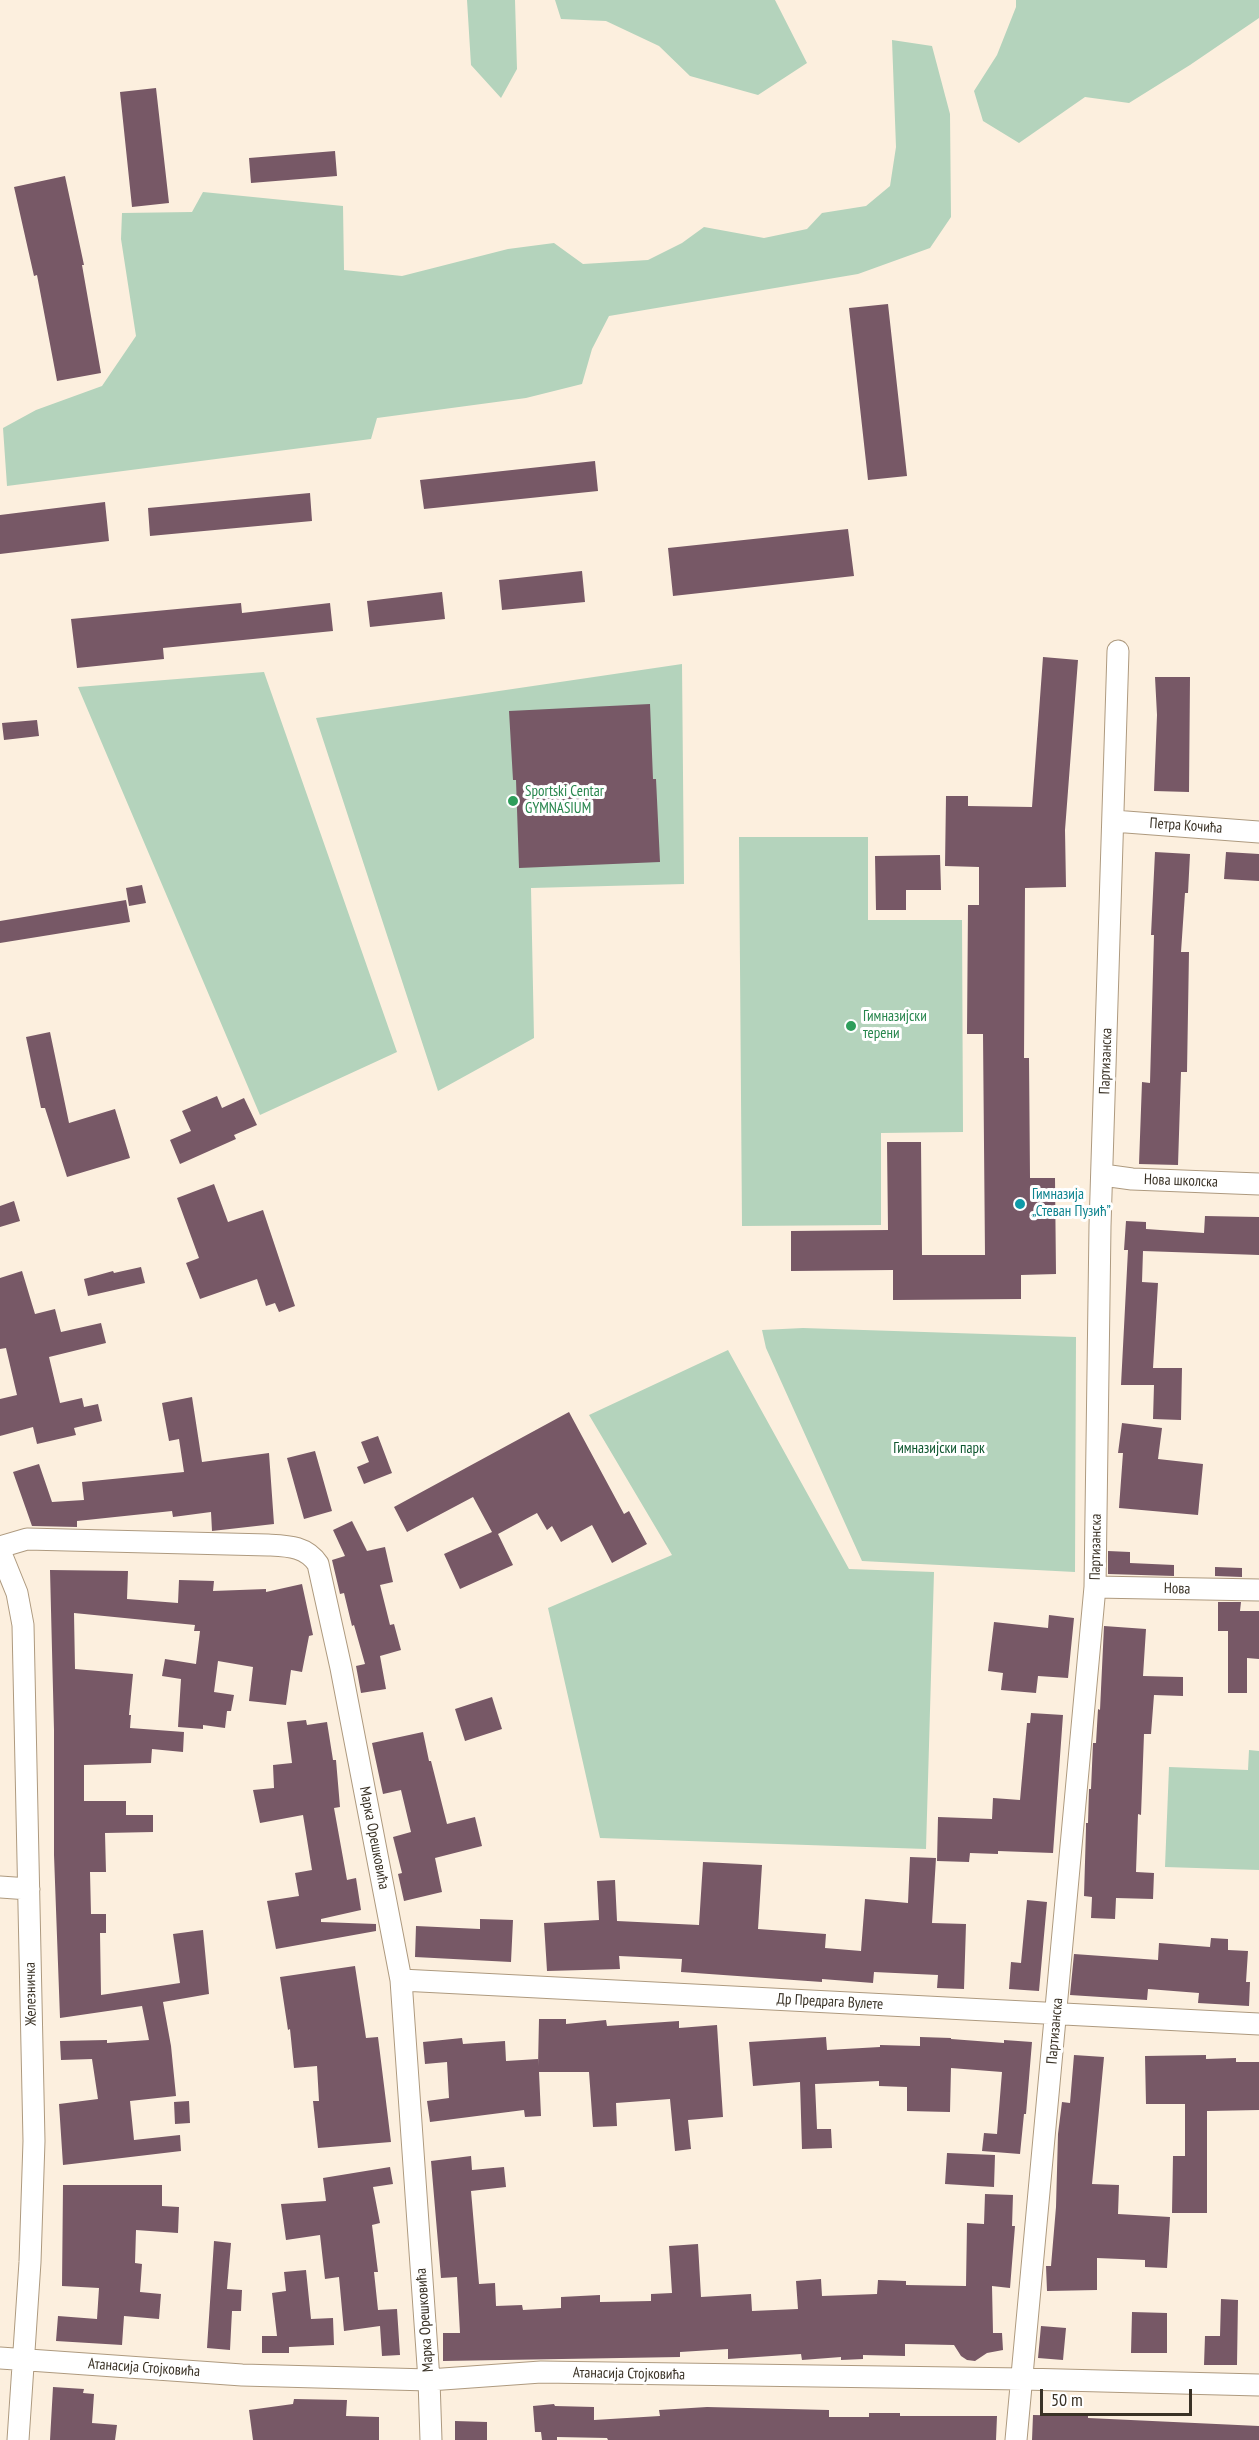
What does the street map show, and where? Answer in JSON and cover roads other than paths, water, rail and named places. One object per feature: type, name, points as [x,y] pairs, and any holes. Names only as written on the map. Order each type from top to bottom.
[{"type":"street","name":"Партизанска","points":[[1016,2440],[1095,1587],[1099,1265],[1118,651]]},
{"type":"street","name":"Петра Кочића","points":[[1113,821],[1259,832]]},
{"type":"street","name":"Нова школска","points":[[1103,1175],[1132,1179],[1259,1184]]},
{"type":"street","name":"Марка Орешковића","points":[[0,1549],[27,1539],[268,1545],[296,1547],[314,1557],[318,1564],[324,1583],[401,1980],[429,2379],[431,2440]]},
{"type":"street","name":"Железничка","points":[[0,1549],[17,1593],[22,1625],[29,1889],[34,2160],[18,2440]]},
{"type":"street","name":"Нова","points":[[1095,1587],[1259,1590]]},
{"type":"street","points":[[0,1887],[29,1889]]},
{"type":"street","name":"Др Предрага Вулете","points":[[401,1980],[1259,2024]]},
{"type":"street","name":"Атанасија Стојковића","points":[[0,2358],[242,2375],[429,2379],[541,2372],[1259,2385]]},
{"type":"place","name":"Sportski Centar GYMNASIUM","points":[[513,801]]},
{"type":"place","name":"Гимназијски терени","points":[[851,1026]]},
{"type":"place","name":"Гимназија „Стеван Пузић”","points":[[1020,1204]]},
{"type":"park label","name":"Гимназијски парк","points":[[939,1449]]}]
